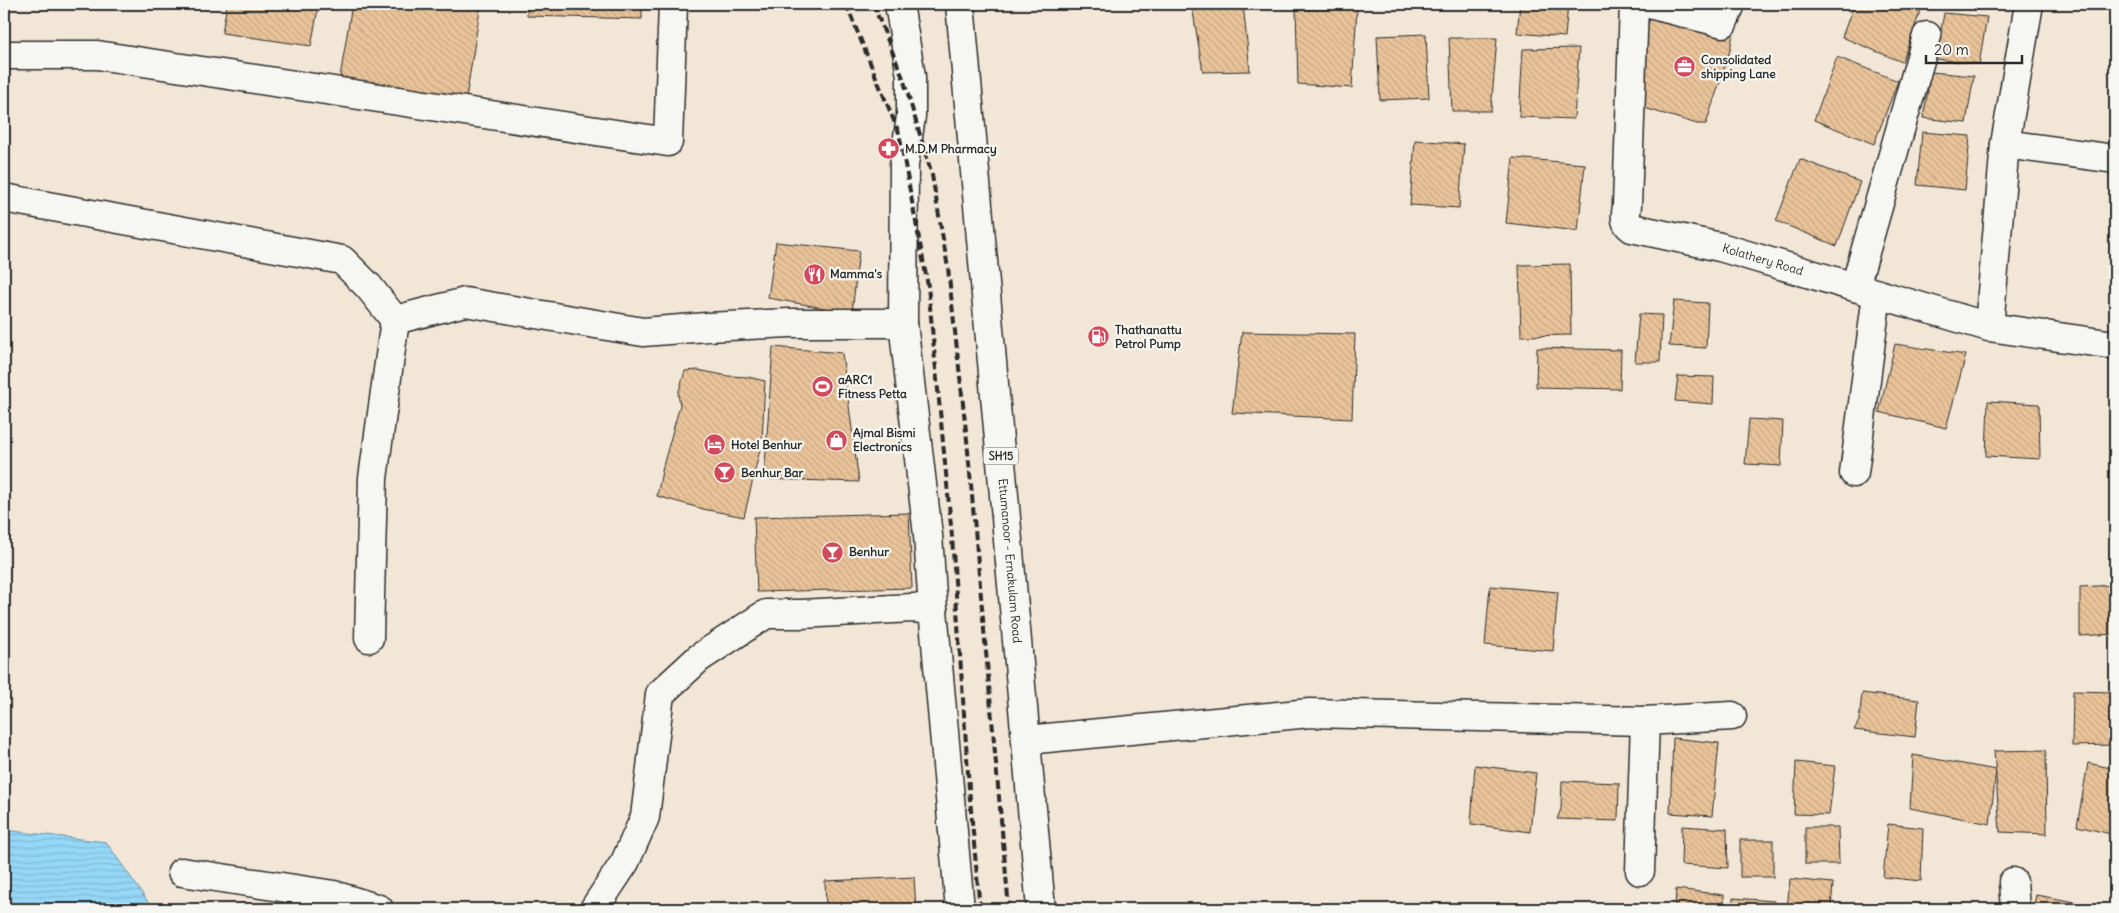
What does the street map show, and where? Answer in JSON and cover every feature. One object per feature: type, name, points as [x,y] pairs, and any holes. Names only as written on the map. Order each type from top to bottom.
[{"type":"street","points":[[4,55],[97,55],[668,142],[673,4]]},
{"type":"street","points":[[898,4],[911,76],[911,116],[904,166],[903,323],[928,535],[960,909]]},
{"type":"street","name":"Ettumanoor - Ernakulam Road","points":[[960,4],[1041,909]]},
{"type":"street","name":"Kolathery Road","points":[[1634,4],[1625,219],[1627,225],[1632,228],[1720,247],[1989,327],[2115,345]]},
{"type":"street","points":[[1649,4],[1722,23],[1731,4]]},
{"type":"street","points":[[1989,327],[2005,144],[2029,4]]},
{"type":"street","points":[[1854,473],[1866,290],[1927,36]]},
{"type":"street","points":[[2005,144],[2115,159]]},
{"type":"street","points":[[4,198],[342,260],[369,287],[395,320],[373,478],[369,638]]},
{"type":"street","points":[[395,320],[465,302],[643,332],[789,323],[903,323]]},
{"type":"street","points":[[594,909],[625,862],[645,817],[660,694],[699,658],[766,614],[912,608],[933,610]]},
{"type":"street","points":[[1026,740],[1310,713],[1645,721],[1732,716]]},
{"type":"street","points":[[1640,872],[1645,721]]},
{"type":"street","points":[[182,872],[334,895],[379,909]]},
{"type":"street","points":[[2013,882],[2015,909]]},
{"type":"water","points":[[4,830],[106,842],[153,909],[4,909]]},
{"type":"building","points":[[227,4],[319,4],[311,46],[222,33]]},
{"type":"building","points":[[352,4],[481,4],[466,98],[340,77]]},
{"type":"building","points":[[527,4],[642,4],[642,19],[527,16]]},
{"type":"building","points":[[1243,4],[1250,71],[1203,72],[1192,6]]},
{"type":"building","points":[[1520,4],[1568,4],[1565,37],[1517,33]]},
{"type":"building","points":[[1854,4],[1923,4],[1902,62],[1842,37]]},
{"type":"building","points":[[1357,8],[1352,88],[1298,84],[1296,10]]},
{"type":"building","points":[[1944,13],[1987,17],[1979,64],[1936,59]]},
{"type":"building","name":"Consolidated shipping Lane","points":[[1651,16],[1733,35],[1729,54],[1706,124],[1697,124],[1641,107],[1646,29]]},
{"type":"building","points":[[1426,34],[1429,98],[1380,100],[1377,36]]},
{"type":"building","points":[[1449,38],[1497,38],[1491,111],[1452,111]]},
{"type":"building","points":[[1579,48],[1574,119],[1519,117],[1523,49]]},
{"type":"building","points":[[1837,57],[1898,81],[1874,144],[1814,120]]},
{"type":"building","points":[[1931,72],[1974,76],[1966,123],[1923,118]]},
{"type":"building","points":[[1922,132],[1970,136],[1965,190],[1917,185]]},
{"type":"building","points":[[1415,140],[1464,144],[1459,208],[1410,205]]},
{"type":"building","points":[[1513,158],[1585,164],[1578,231],[1506,223]]},
{"type":"building","points":[[1800,159],[1860,182],[1837,246],[1776,221]]},
{"type":"building","name":"Mamma's","points":[[776,242],[859,251],[852,313],[768,298]]},
{"type":"building","points":[[1570,264],[1571,335],[1521,336],[1519,265]]},
{"type":"building","points":[[1674,301],[1708,303],[1706,348],[1669,346]]},
{"type":"building","points":[[1639,314],[1662,315],[1660,362],[1635,362]]},
{"type":"building","points":[[1242,332],[1355,334],[1352,419],[1232,413]]},
{"type":"building","points":[[1895,344],[1966,355],[1946,428],[1879,412]]},
{"type":"building","points":[[773,347],[842,353],[859,482],[764,479]]},
{"type":"building","points":[[1537,348],[1621,350],[1620,389],[1536,387]]},
{"type":"building","name":"Hotel Benhur","points":[[698,370],[765,381],[762,441],[744,517],[703,509],[657,496],[663,466],[680,405],[678,394],[685,371]]},
{"type":"building","points":[[1678,376],[1714,377],[1713,404],[1675,401]]},
{"type":"building","points":[[1988,401],[2039,404],[2040,459],[1986,456]]},
{"type":"building","points":[[1749,419],[1783,421],[1781,466],[1745,464]]},
{"type":"building","name":"Benhur","points":[[909,513],[912,588],[757,592],[754,517]]},
{"type":"building","points":[[2115,585],[2115,634],[2080,636],[2080,587]]},
{"type":"building","points":[[1490,586],[1558,592],[1553,651],[1485,645]]},
{"type":"building","points":[[2073,691],[2115,692],[2115,745],[2072,746]]},
{"type":"building","points":[[1862,693],[1919,700],[1915,737],[1854,730],[1859,721]]},
{"type":"building","points":[[1673,738],[1719,743],[1712,816],[1670,813]]},
{"type":"building","points":[[2046,750],[2047,834],[2000,832],[1994,751]]},
{"type":"building","points":[[1913,755],[1996,770],[1990,824],[1910,808]]},
{"type":"building","points":[[1796,762],[1835,766],[1829,815],[1794,814]]},
{"type":"building","points":[[2088,763],[2115,769],[2115,835],[2077,826]]},
{"type":"building","points":[[1475,765],[1536,773],[1530,832],[1471,824]]},
{"type":"building","points":[[1562,781],[1619,783],[1618,821],[1557,819],[1561,809]]},
{"type":"building","points":[[1888,824],[1923,828],[1921,881],[1883,877]]},
{"type":"building","points":[[1682,826],[1727,829],[1728,868],[1681,865]]},
{"type":"building","points":[[1805,827],[1838,827],[1839,864],[1805,864]]},
{"type":"building","points":[[1740,840],[1773,840],[1773,877],[1740,877]]},
{"type":"building","points":[[914,877],[916,909],[826,909],[825,881]]},
{"type":"building","points":[[1790,879],[1833,883],[1831,909],[1787,909]]},
{"type":"building","points":[[1676,889],[1724,895],[1724,909],[1675,909]]},
{"type":"building","points":[[2036,895],[2115,909],[2033,909]]},
{"type":"building","points":[[1733,898],[1774,901],[1773,909],[1733,909]]},
{"type":"railway","points":[[846,4],[899,133],[928,286],[952,536],[969,788],[980,909]]},
{"type":"railway","points":[[873,4],[903,78],[932,175],[948,268],[967,440],[1009,909]]},
{"type":"place","name":"Consolidated shipping Lane","points":[[1685,67]]},
{"type":"place","name":"M.D.M Pharmacy","points":[[889,149]]},
{"type":"place","name":"Mamma's","points":[[814,274]]},
{"type":"place","name":"Thathanattu Petrol Pump","points":[[1099,337]]},
{"type":"place","name":"aARC1 Fitness Petta","points":[[822,387]]},
{"type":"place","name":"Ajmal Bismi Electronics","points":[[837,440]]},
{"type":"place","name":"Hotel Benhur","points":[[715,445]]},
{"type":"place","name":"Benhur Bar","points":[[725,473]]},
{"type":"place","name":"Benhur","points":[[833,552]]}]
